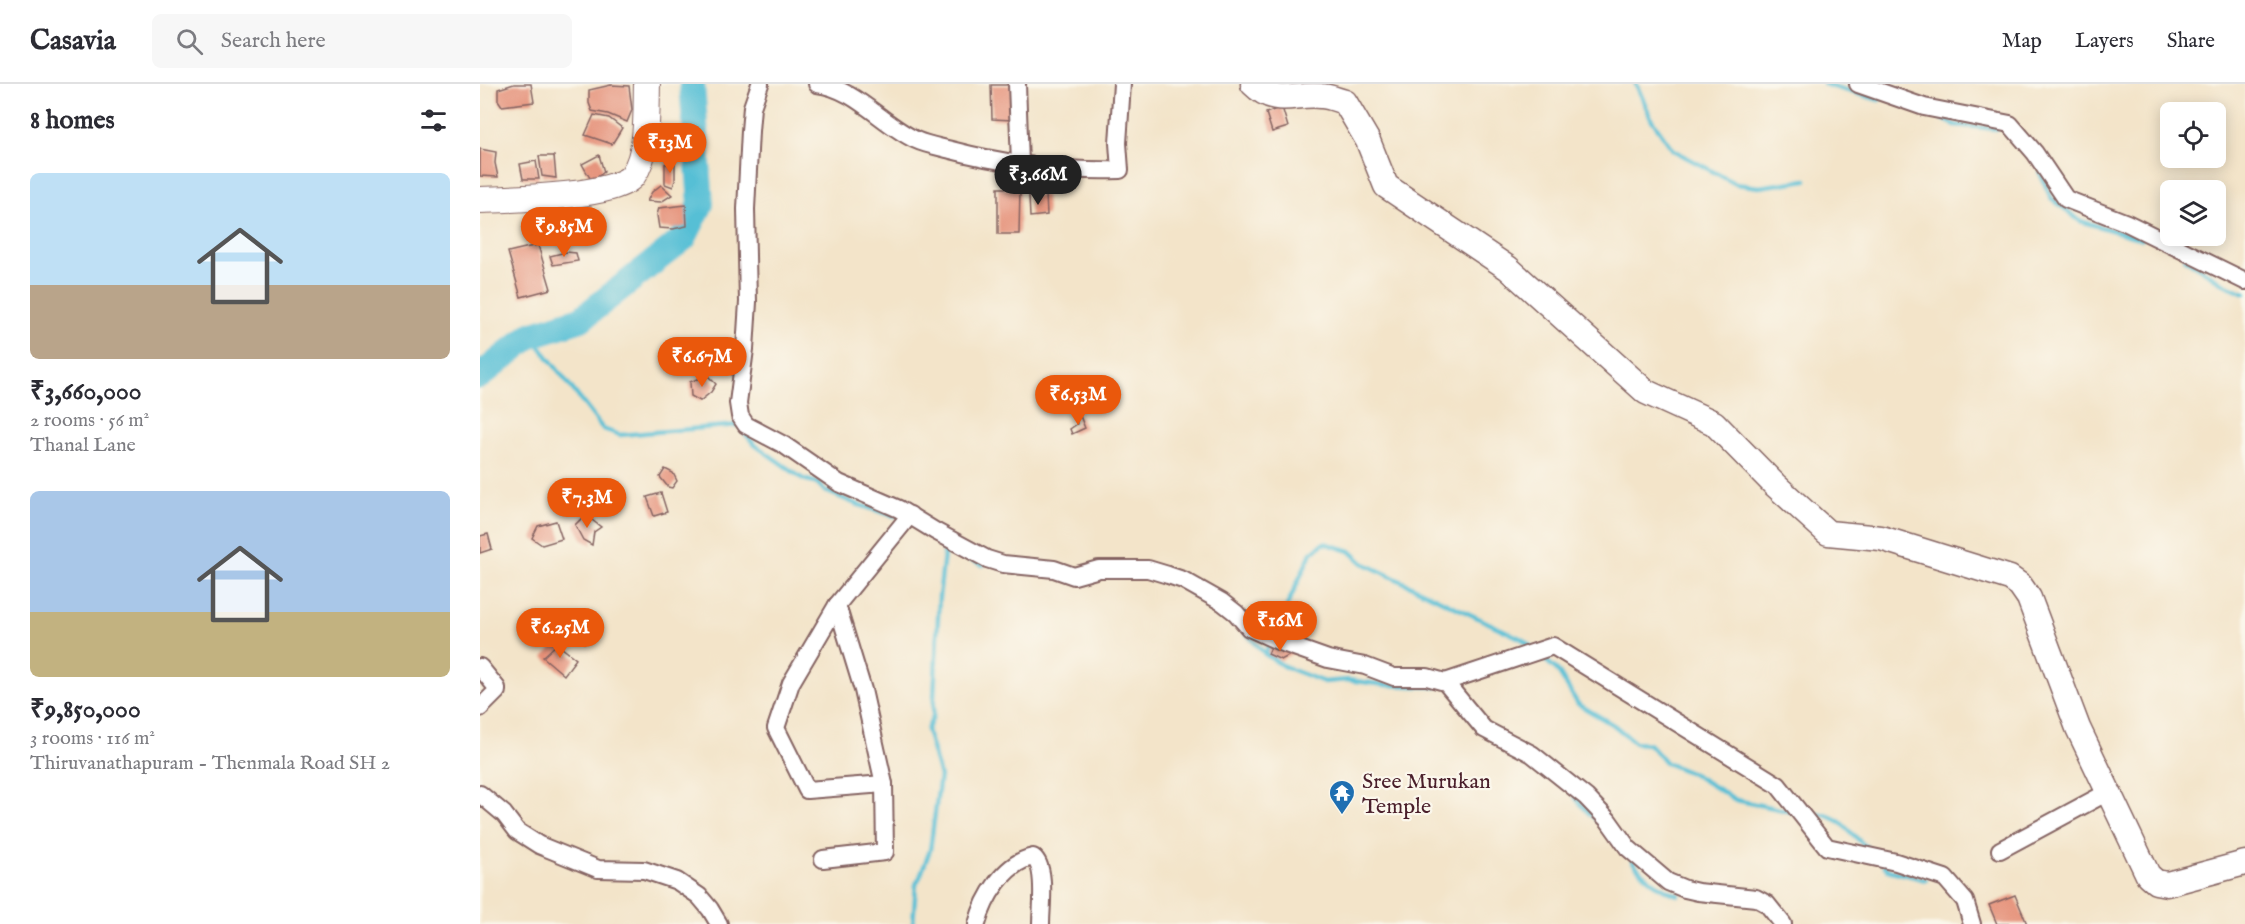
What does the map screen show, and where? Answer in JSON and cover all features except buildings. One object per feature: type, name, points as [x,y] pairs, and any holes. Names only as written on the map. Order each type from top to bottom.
[{"type":"main road","points":[[480,200],[569,194],[615,187],[625,183],[634,175],[643,150],[647,84]]},
{"type":"main road","points":[[1253,84],[1262,94],[1274,97],[1288,99],[1322,96],[1345,102],[1368,141],[1386,186],[1508,268],[1646,392],[1714,423],[1775,485],[1828,533],[1881,538],[2010,578],[2020,585],[2032,607],[2078,728],[2148,875],[2156,882],[2167,885],[2245,863]]},
{"type":"street","points":[[760,84],[752,107],[746,209],[748,302],[738,404],[740,416],[746,425],[784,445],[839,483],[910,516],[987,559],[1003,564],[1034,566],[1074,576],[1099,569],[1148,569],[1168,574],[1184,580],[1222,602],[1249,628],[1272,639],[1328,659],[1365,666],[1394,677],[1427,677],[1445,682],[1485,729],[1532,754],[1586,797],[1608,820],[1628,848],[1668,882],[1698,892],[1756,898],[1767,904],[1782,924]]},
{"type":"street","points":[[817,84],[843,93],[873,111],[898,131],[919,141],[967,154],[1080,170],[1120,170],[1118,143],[1122,84]]},
{"type":"street","points":[[1017,84],[1020,162]]},
{"type":"street","points":[[1859,84],[1924,107],[2010,124],[2035,153],[2066,199],[2127,223],[2245,281]]},
{"type":"street","points":[[885,784],[807,790],[776,728],[792,683],[837,605],[910,516]]},
{"type":"street","points":[[824,859],[885,852],[885,784],[863,690],[837,605]]},
{"type":"street","points":[[1445,682],[1553,645],[1778,785],[1827,847],[1896,862],[1945,878],[1965,902],[1972,924]]},
{"type":"street","points":[[480,667],[497,688],[492,698],[480,708]]},
{"type":"street","points":[[2000,850],[2108,792]]},
{"type":"street","points":[[480,794],[504,814],[517,831],[529,840],[598,869],[644,870],[677,881],[699,896],[719,924]]},
{"type":"street","points":[[977,924],[986,899],[1004,876],[1017,863],[1033,857],[1037,860],[1041,870],[1041,924]]},
{"type":"waterway","points":[[480,376],[531,335],[581,319],[684,238],[701,204],[692,84]]},
{"type":"waterway","points":[[1636,84],[1652,120],[1673,150],[1736,184],[1759,187],[1806,180]]},
{"type":"waterway","points":[[1824,84],[1879,100]]},
{"type":"waterway","points":[[1941,118],[1955,125],[1997,129]]},
{"type":"waterway","points":[[2040,173],[2051,198],[2080,221],[2142,239]]},
{"type":"waterway","points":[[2185,259],[2224,284],[2245,293]]},
{"type":"waterway","points":[[531,335],[603,429],[620,435],[738,425]]},
{"type":"waterway","points":[[743,431],[755,445],[803,479],[817,483],[825,491],[856,504],[895,516]]},
{"type":"waterway","points":[[941,542],[951,552],[983,565]]},
{"type":"waterway","points":[[1265,654],[1311,553],[1324,543],[1350,551],[1363,563],[1522,639],[1532,648]]},
{"type":"waterway","points":[[913,924],[916,884],[930,850],[940,776],[927,730],[933,717],[939,597],[945,546]]},
{"type":"waterway","points":[[1190,592],[1226,614]]},
{"type":"waterway","points":[[1247,634],[1265,654],[1285,667],[1324,682],[1348,680],[1386,685],[1436,687]]},
{"type":"waterway","points":[[1538,654],[1557,670],[1578,704],[1615,726],[1635,743],[1649,744],[1666,763],[1693,774],[1736,800],[1793,812]]},
{"type":"waterway","points":[[1575,797],[1598,821]]},
{"type":"waterway","points":[[1807,814],[1827,815],[1839,821],[1869,850]]},
{"type":"waterway","points":[[1632,861],[1652,881],[1678,895]]},
{"type":"waterway","points":[[1884,865],[1888,870],[1926,880]]},
{"type":"place","name":"Sree Murukan Temple","points":[[1342,816]]}]
